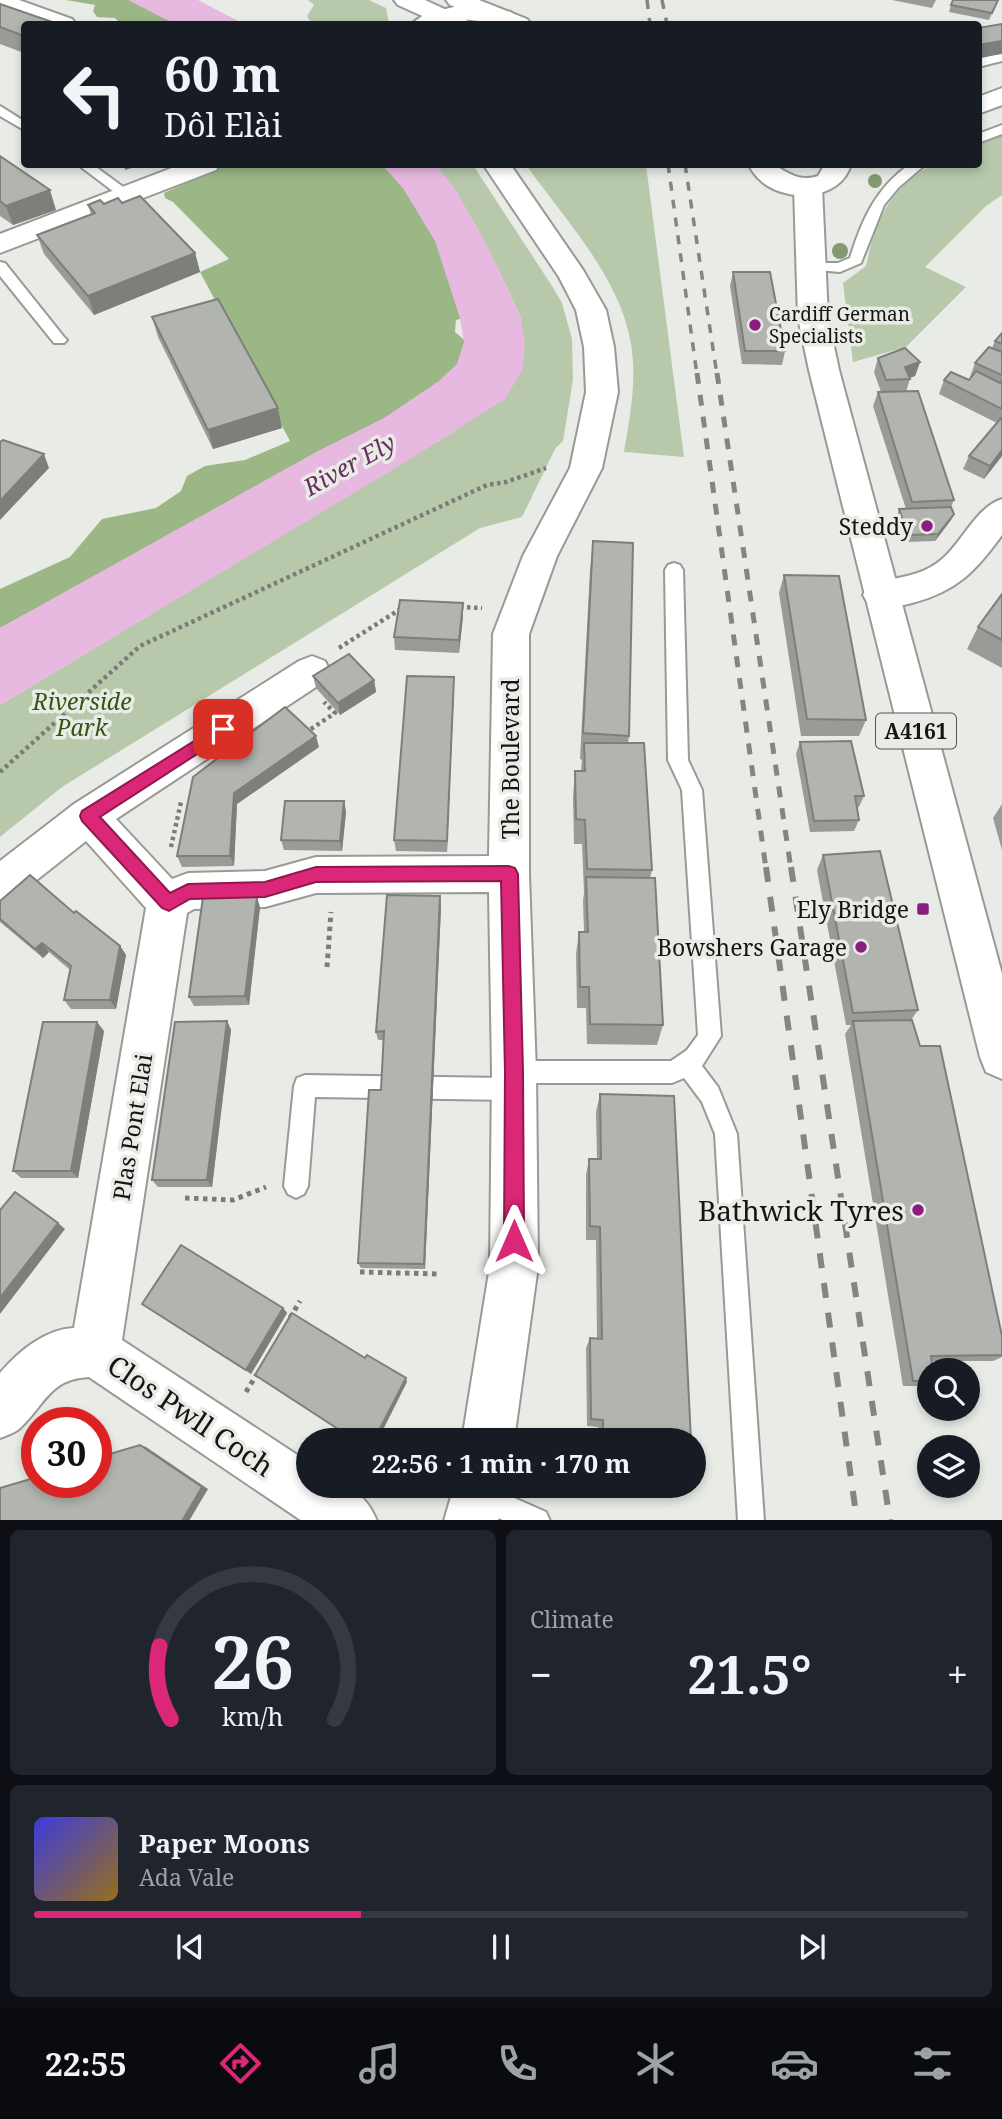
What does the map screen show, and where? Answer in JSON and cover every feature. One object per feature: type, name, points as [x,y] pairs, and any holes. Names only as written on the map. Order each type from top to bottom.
[{"type":"main road","points":[[406,0],[440,21],[468,11],[501,21]]},
{"type":"main road","points":[[458,0],[502,21]]},
{"type":"main road","points":[[0,1],[56,21]]},
{"type":"main road","points":[[982,104],[1002,96]]},
{"type":"main road","points":[[0,244],[197,168]]},
{"type":"main road","name":"The Boulevard","points":[[490,1428],[514,1266],[514,1080],[509,874],[511,634],[540,556],[589,457],[601,392],[599,346],[591,310],[573,276],[499,168]]},
{"type":"main road","points":[[764,168],[777,181],[808,187],[832,180],[838,173],[838,168]]},
{"type":"main road","name":"A4161","points":[[808,187],[813,318],[824,370],[1002,1057]]},
{"type":"main road","points":[[881,595],[911,592],[933,585],[949,574],[1002,511]]},
{"type":"main road","points":[[0,885],[88,816],[312,671]]},
{"type":"main road","points":[[88,816],[169,903],[188,891],[265,889],[316,875],[509,874]]},
{"type":"main road","name":"Plas Pont Elai","points":[[95,1352],[169,903]]},
{"type":"main road","name":"Clos Pwll Coch","points":[[0,1412],[36,1370],[66,1353],[95,1352],[348,1520]]},
{"type":"lane","points":[[982,62],[1002,57]]},
{"type":"lane","points":[[0,110],[21,124]]},
{"type":"lane","points":[[982,137],[1002,129]]},
{"type":"lane","points":[[89,168],[127,195]]},
{"type":"lane","points":[[810,266],[841,268],[856,260],[865,227],[878,200],[914,168]]},
{"type":"lane","points":[[0,266],[59,340]]},
{"type":"lane","points":[[296,1186],[305,1086],[672,1072],[688,1065],[700,1054],[710,1036],[692,790],[678,760],[674,570]]},
{"type":"lane","points":[[688,1065],[710,1095],[726,1133],[751,1520]]},
{"type":"lane","points":[[478,1501],[534,1520]]},
{"type":"path","points":[[0,772],[140,646],[487,485],[506,482],[559,463],[589,457]]},
{"type":"path","points":[[299,723],[308,731],[335,713],[311,688],[322,681],[312,671],[321,660],[406,605]]},
{"type":"path","points":[[458,607],[484,608]]},
{"type":"path","points":[[170,854],[177,814],[186,792]]},
{"type":"path","points":[[327,967],[332,902]]},
{"type":"path","points":[[185,1198],[233,1200],[268,1186],[296,1186]]},
{"type":"path","points":[[360,1272],[441,1274]]},
{"type":"path","points":[[287,1323],[300,1301]]},
{"type":"path","points":[[246,1392],[260,1369]]},
{"type":"green space","points":[[66,0],[141,0],[180,21],[118,21],[115,18],[97,17],[93,11],[95,5]]},
{"type":"green space","points":[[308,0],[369,0],[386,8],[388,21],[310,21],[307,16],[314,5]]},
{"type":"green space","points":[[1002,134],[1002,195],[986,206],[925,267],[966,287],[906,347],[853,362],[843,283],[866,266],[877,227],[888,205],[904,185],[927,168],[982,168],[982,142]]},
{"type":"green space","points":[[220,168],[393,168],[401,175],[475,315],[456,320],[455,332],[475,349],[480,368],[0,628],[0,589],[70,557],[102,519],[156,508],[181,491],[187,476],[205,466],[245,460],[290,441],[200,272],[229,259],[173,202],[165,198],[164,193]]},
{"type":"green space","name":"Riverside Park","points":[[438,168],[475,168],[562,303],[572,339],[573,380],[563,441],[555,449],[522,517],[480,528],[62,787],[0,837],[0,705],[455,431],[521,318],[493,258]]},
{"type":"green space","points":[[528,168],[646,168],[684,457],[624,452],[632,396],[630,339],[614,292],[587,247]]},
{"type":"water","points":[[128,0],[198,0],[238,21],[169,21]]},
{"type":"water","name":"River Ely","points":[[385,168],[438,168],[457,192],[487,246],[521,318],[525,344],[522,371],[505,399],[402,464],[0,705],[0,628],[318,451],[384,418],[439,381],[457,364],[464,342],[460,318],[435,241],[403,188]]},
{"type":"building","points":[[953,0],[998,0],[992,13],[951,5]]},
{"type":"building","points":[[0,4],[49,21],[21,21],[21,35],[0,27]]},
{"type":"building","points":[[1002,24],[1002,41],[982,44],[982,27]]},
{"type":"building","points":[[0,156],[50,190],[6,206],[0,201]]},
{"type":"building","points":[[140,196],[195,253],[88,296],[37,235],[95,213],[88,205],[100,200],[104,204],[118,198],[122,203]]},
{"type":"building","name":"Cardiff German Specialists","points":[[733,272],[770,272],[785,351],[745,351]]},
{"type":"building","points":[[218,299],[278,408],[208,430],[152,317]]},
{"type":"building","points":[[1002,333],[1002,344],[995,341]]},
{"type":"building","points":[[989,347],[1002,352],[1002,375],[975,363]]},
{"type":"building","points":[[905,348],[920,362],[905,367],[910,379],[886,380],[878,358]]},
{"type":"building","points":[[976,371],[1000,383],[1002,381],[1002,409],[944,380],[951,372],[969,380]]},
{"type":"building","points":[[918,391],[954,500],[912,502],[878,392]]},
{"type":"building","points":[[1001,418],[1002,450],[990,466],[969,456]]},
{"type":"building","points":[[3,440],[44,454],[0,501],[0,442]]},
{"type":"building","points":[[951,507],[954,514],[938,534],[908,535],[899,509]]},
{"type":"building","points":[[593,541],[633,543],[629,736],[583,733]]},
{"type":"building","points":[[784,575],[839,576],[866,720],[807,719]]},
{"type":"building","points":[[1002,594],[1002,640],[978,627]]},
{"type":"building","points":[[400,600],[463,603],[459,640],[394,637]]},
{"type":"building","points":[[349,654],[374,680],[338,703],[313,676]]},
{"type":"building","points":[[407,676],[454,677],[447,841],[394,840]]},
{"type":"building","points":[[285,707],[316,736],[234,793],[230,856],[177,856],[193,777]]},
{"type":"building","points":[[851,741],[864,796],[855,796],[859,820],[814,821],[800,742]]},
{"type":"building","points":[[584,743],[644,743],[652,870],[587,869],[585,820],[576,819],[575,771],[585,771]]},
{"type":"building","points":[[285,801],[344,801],[340,841],[281,840]]},
{"type":"building","name":"Bowshers Garage","points":[[880,851],[918,1010],[853,1013],[823,855]]},
{"type":"building","points":[[30,875],[74,913],[76,911],[120,946],[110,1000],[64,1000],[71,966],[42,943],[35,949],[0,919],[0,901]]},
{"type":"building","points":[[586,877],[655,878],[663,1025],[590,1024],[589,987],[580,987],[579,932],[588,932]]},
{"type":"building","points":[[387,895],[440,896],[424,1264],[358,1263],[369,1090],[381,1090],[384,1031],[376,1032]]},
{"type":"building","points":[[203,897],[257,897],[245,996],[189,997]]},
{"type":"building","name":"Bathwick Tyres","points":[[912,1020],[920,1046],[940,1046],[1002,1336],[1002,1355],[917,1358],[917,1381],[913,1381],[853,1021]]},
{"type":"building","points":[[227,1021],[207,1180],[152,1180],[175,1022]]},
{"type":"building","points":[[43,1022],[97,1022],[71,1171],[13,1171]]},
{"type":"building","points":[[600,1094],[674,1096],[690,1428],[603,1428],[603,1420],[591,1419],[590,1338],[602,1339],[600,1227],[590,1226],[589,1159],[601,1159]]},
{"type":"building","points":[[15,1192],[58,1223],[0,1298],[0,1210]]},
{"type":"building","points":[[181,1245],[283,1308],[246,1370],[142,1304]]},
{"type":"building","points":[[292,1313],[365,1358],[367,1355],[406,1378],[380,1428],[337,1428],[255,1375]]},
{"type":"building","points":[[140,1445],[202,1487],[183,1520],[0,1520],[0,1488],[21,1482],[21,1498],[112,1498],[112,1453]]},
{"type":"railway","points":[[647,0],[650,21]]},
{"type":"railway","points":[[662,0],[666,21]]},
{"type":"railway","points":[[669,168],[697,375]]},
{"type":"railway","points":[[686,168],[717,375]]},
{"type":"railway","points":[[697,373],[766,869]]},
{"type":"railway","points":[[717,373],[791,869]]},
{"type":"railway","points":[[766,867],[857,1520]]},
{"type":"railway","points":[[791,867],[890,1520]]},
{"type":"place","name":"Cardiff German Specialists","points":[[755,325]]},
{"type":"place","name":"Steddy","points":[[927,526]]},
{"type":"place","name":"Ely Bridge","points":[[923,909]]},
{"type":"place","name":"Bowshers Garage","points":[[861,947]]},
{"type":"place","name":"Bathwick Tyres","points":[[918,1210]]},
{"type":"route","points":[[223,729],[88,816],[169,903],[188,891],[265,889],[316,875],[509,874],[514,1072],[514,1241]]}]
